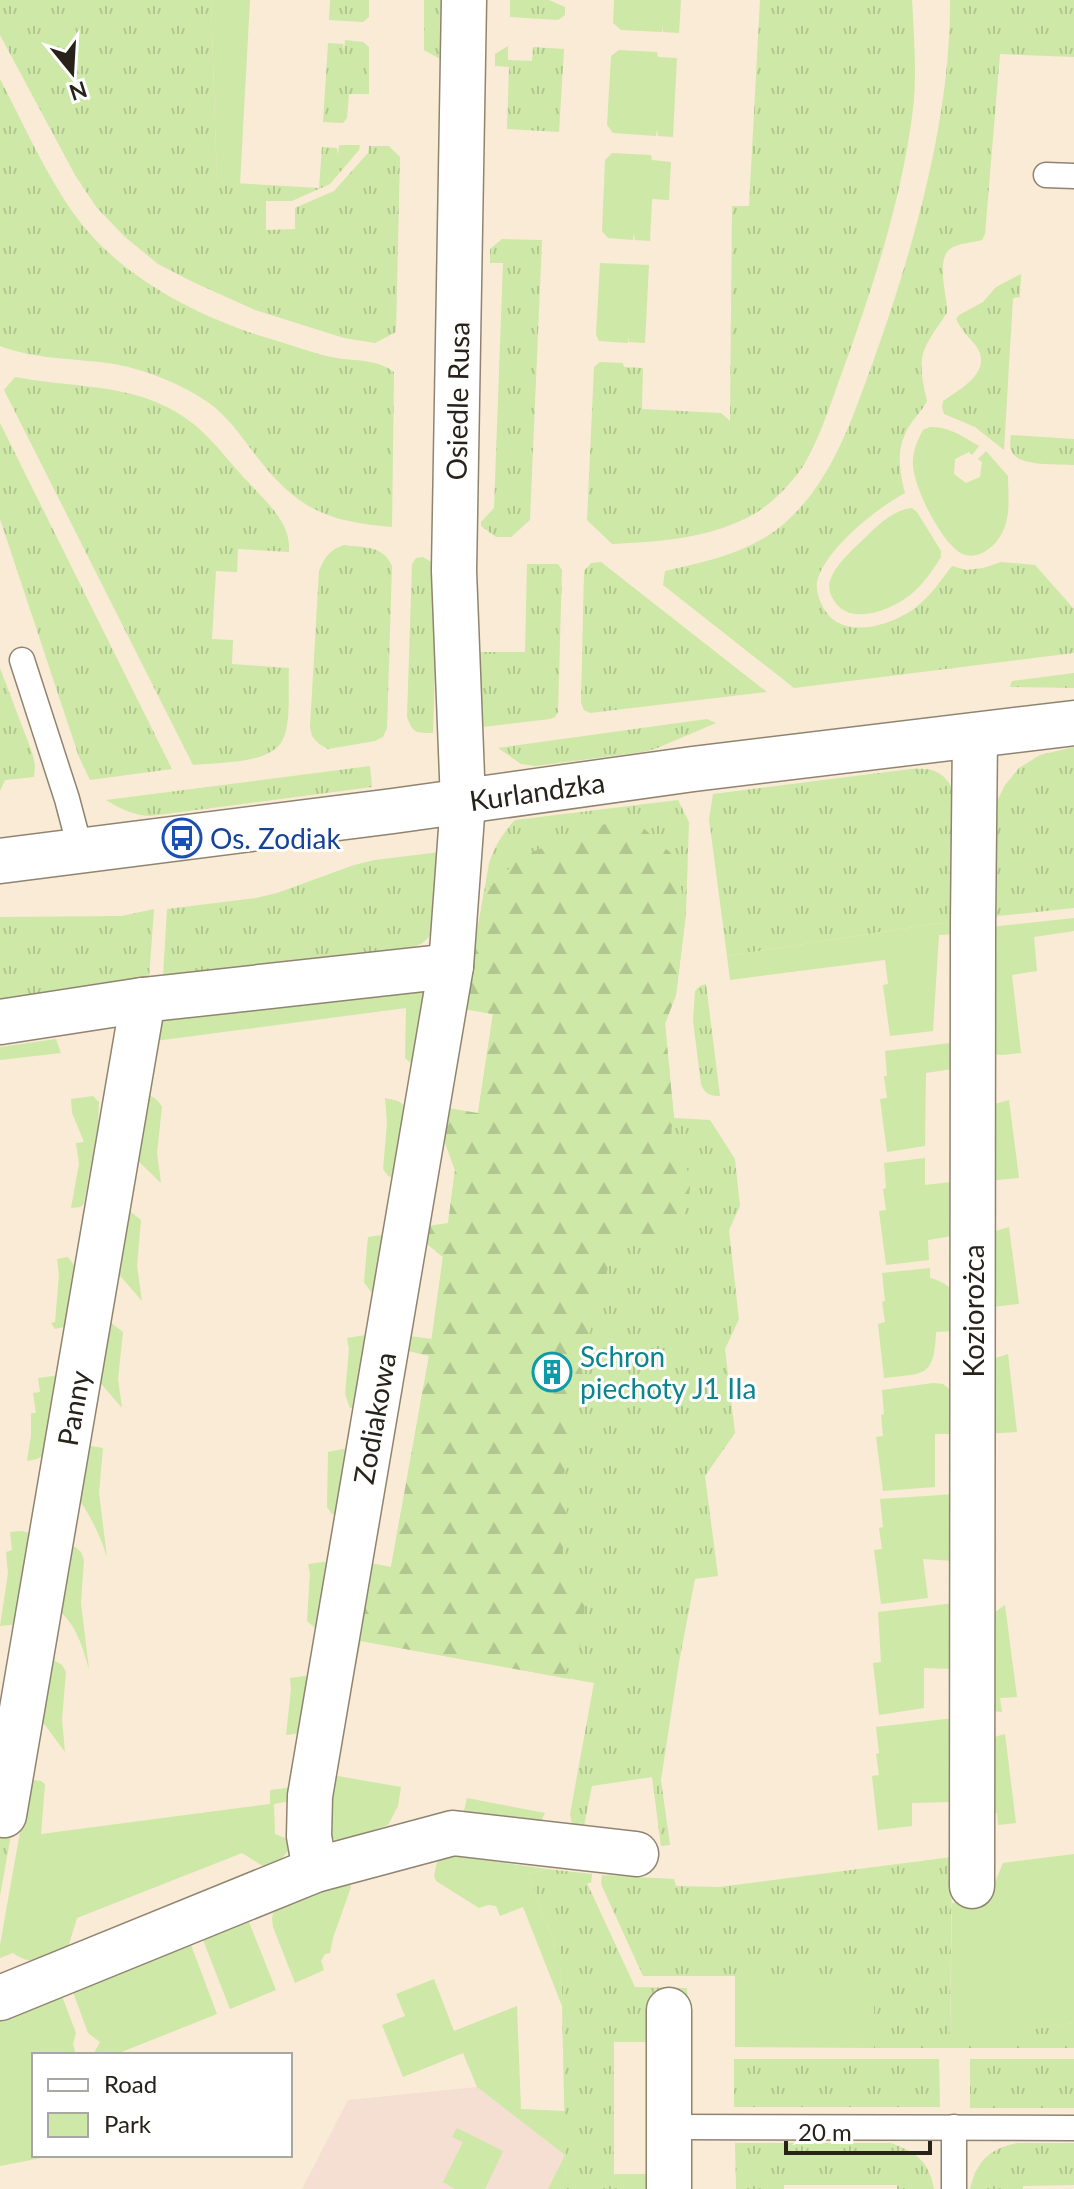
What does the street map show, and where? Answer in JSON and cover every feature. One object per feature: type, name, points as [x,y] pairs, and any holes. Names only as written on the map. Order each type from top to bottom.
[{"type":"street","name":"Osiedle Rusa","points":[[463,802],[454,571],[464,0]]},
{"type":"street","name":"Kurlandzka","points":[[0,861],[463,802],[693,769],[1074,723]]},
{"type":"street","name":"Koziorożca","points":[[972,1886],[975,736]]},
{"type":"street","name":"Zodiakowa","points":[[315,1870],[309,1836],[310,1796],[451,966],[463,802]]},
{"type":"street","points":[[0,1022],[143,1000],[451,966]]},
{"type":"street","name":"Panny","points":[[4,1815],[143,1000]]},
{"type":"street","points":[[0,1998],[315,1870],[453,1833],[636,1854]]},
{"type":"street","points":[[669,2010],[669,2189]]},
{"type":"lane","points":[[1046,175],[1074,176]]},
{"type":"lane","points":[[22,660],[81,852]]},
{"type":"lane","points":[[669,2127],[1074,2128]]},
{"type":"lane","points":[[954,2127],[954,2189]]},
{"type":"shaded area","points":[[477,2087],[565,2155],[548,2189],[302,2189],[348,2100]]},
{"type":"green space","points":[[0,0],[211,0],[217,182],[319,188],[322,147],[337,148],[338,155],[339,145],[360,145],[330,184],[292,201],[266,201],[266,230],[295,229],[295,208],[334,191],[368,153],[369,146],[389,146],[400,157],[396,332],[375,343],[344,338],[255,310],[158,264],[125,237],[97,208],[75,175],[0,35]]},
{"type":"green space","points":[[211,0],[250,0],[240,184],[217,182]]},
{"type":"green space","points":[[330,0],[369,0],[369,17],[363,22],[329,20]]},
{"type":"green space","points":[[424,0],[452,0],[451,65],[424,50]]},
{"type":"green space","points":[[510,0],[549,0],[565,7],[565,15],[558,20],[510,17]]},
{"type":"green space","points":[[614,0],[681,0],[679,33],[663,32],[663,25],[662,32],[621,30],[613,23]]},
{"type":"green space","points":[[760,0],[912,0],[913,109],[902,175],[886,240],[822,428],[805,463],[789,485],[754,514],[721,529],[667,540],[612,544],[587,520],[594,367],[600,362],[643,368],[642,409],[721,413],[730,421],[732,206],[749,206]]},
{"type":"green space","points":[[950,0],[1074,0],[1074,57],[1000,54],[985,234],[982,240],[950,249],[943,262],[947,313],[926,345],[922,373],[927,401],[908,428],[900,452],[905,493],[868,518],[832,553],[818,578],[817,591],[826,612],[835,621],[845,626],[869,627],[894,620],[915,608],[952,566],[966,570],[1001,562],[1035,565],[1074,609],[1074,653],[794,688],[663,585],[665,571],[730,554],[774,532],[817,486],[839,447],[888,319],[927,184],[944,91]]},
{"type":"green space","points":[[345,40],[363,42],[369,47],[369,94],[349,94],[347,118],[343,123],[323,122],[328,43],[343,44],[344,51]]},
{"type":"green space","points":[[508,46],[508,60],[532,61],[533,47],[564,49],[559,132],[507,129],[509,67],[495,66],[495,54]]},
{"type":"green space","points":[[619,50],[657,52],[658,57],[677,58],[673,137],[658,136],[657,129],[656,136],[613,133],[607,125],[611,56]]},
{"type":"green space","points":[[0,79],[66,203],[95,240],[140,277],[191,308],[245,331],[311,352],[373,363],[394,372],[392,527],[351,522],[304,503],[275,479],[217,409],[176,384],[126,367],[42,356],[0,346]]},
{"type":"green space","points":[[612,153],[651,155],[652,160],[671,162],[669,200],[652,199],[650,241],[635,240],[634,233],[633,240],[608,238],[602,231],[605,160]]},
{"type":"green space","points":[[502,239],[542,240],[530,520],[511,537],[496,537],[481,526],[494,508],[503,263],[490,263],[490,249]]},
{"type":"green space","points":[[600,263],[649,265],[645,343],[629,342],[629,336],[628,343],[599,341],[596,335]]},
{"type":"green space","points":[[1021,274],[1020,297],[1013,298],[1004,450],[975,427],[944,414],[942,407],[943,401],[973,378],[981,363],[976,346],[956,319],[983,302],[996,287]]},
{"type":"green space","points":[[15,377],[132,394],[176,412],[211,440],[278,515],[289,542],[289,552],[238,549],[237,572],[216,571],[212,639],[233,640],[232,664],[289,668],[286,730],[278,746],[269,753],[244,760],[193,765],[4,390]]},
{"type":"green space","points":[[0,423],[172,769],[90,780],[79,757],[0,519]]},
{"type":"green space","points":[[930,427],[949,430],[979,446],[972,455],[969,452],[955,459],[954,474],[966,483],[980,477],[982,462],[978,459],[986,451],[1008,476],[1006,525],[996,543],[985,552],[972,556],[959,552],[936,525],[923,499],[914,475],[914,452],[923,430]]},
{"type":"green space","points":[[1011,435],[1074,439],[1074,465],[1033,463],[1019,459],[1011,450]]},
{"type":"green space","points":[[912,508],[941,551],[941,557],[931,573],[910,595],[881,611],[859,614],[840,608],[829,586],[840,563],[886,519]]},
{"type":"green space","points":[[344,545],[378,551],[392,566],[387,728],[383,737],[375,741],[328,749],[312,736],[310,727],[319,571],[328,555]]},
{"type":"green space","points":[[423,557],[438,566],[433,733],[416,731],[407,717],[412,564],[416,558]]},
{"type":"green space","points":[[601,562],[767,692],[590,713],[584,710],[581,703],[584,571],[591,563]]},
{"type":"green space","points":[[527,564],[558,564],[562,570],[558,712],[550,719],[482,727],[478,712],[480,652],[525,652]]},
{"type":"green space","points":[[0,668],[35,765],[34,777],[5,780],[0,791]]},
{"type":"green space","points":[[1074,673],[1074,688],[1010,687],[1012,681]]},
{"type":"green space","points":[[707,719],[716,723],[643,752],[535,766],[521,764],[498,748]]},
{"type":"green space","points":[[1074,747],[1074,908],[989,917],[996,803],[1005,785],[1019,768],[1040,755]]},
{"type":"green space","points":[[370,766],[372,787],[150,816],[127,811],[106,800]]},
{"type":"green space","points":[[911,769],[938,772],[955,793],[959,926],[940,923],[727,956],[709,819],[713,794]]},
{"type":"green space","points":[[678,800],[689,822],[686,913],[676,995],[665,1023],[674,1118],[710,1120],[735,1159],[740,1206],[729,1230],[739,1319],[725,1349],[735,1433],[705,1476],[718,1576],[695,1579],[661,1780],[670,1845],[661,1846],[652,1777],[592,1786],[584,1826],[572,1825],[570,1814],[594,1683],[361,1641],[351,1689],[348,1689],[369,1563],[391,1567],[429,1356],[443,1257],[426,1243],[448,1223],[455,1170],[443,1137],[478,1113],[493,1014],[464,1009],[489,863],[499,840],[515,820]]},
{"type":"green space","points":[[637,822],[675,857],[686,913],[676,995],[665,1024],[674,1119],[672,1135],[688,1172],[690,1185],[673,1242],[615,1234],[592,1324],[563,1483],[568,1501],[561,1554],[585,1591],[584,1630],[580,1647],[559,1658],[570,1679],[361,1641],[357,1638],[369,1563],[391,1567],[429,1356],[408,1351],[410,1336],[432,1339],[443,1257],[426,1243],[428,1226],[448,1223],[455,1170],[443,1137],[448,1108],[478,1113],[493,1014],[464,1009],[484,892],[524,855],[605,824]]},
{"type":"green space","points":[[440,852],[433,930],[418,945],[405,950],[163,977],[167,909],[256,898],[354,865]]},
{"type":"green space","points":[[154,909],[149,979],[0,1005],[0,917],[122,916]]},
{"type":"green space","points":[[1074,918],[1074,931],[1034,937],[1037,971],[1012,975],[1021,1053],[988,1054],[990,927]]},
{"type":"green space","points":[[940,923],[959,926],[959,934],[939,935],[933,1031],[890,1036],[883,985],[888,984],[885,960],[730,980],[727,956]]},
{"type":"green space","points":[[706,984],[720,1096],[708,1094],[701,1084],[693,1021],[695,991]]},
{"type":"green space","points":[[433,987],[414,1066],[405,1058],[406,1008],[155,1041],[160,1017]]},
{"type":"green space","points":[[56,1039],[61,1053],[0,1060],[0,1047]]},
{"type":"green space","points":[[958,1042],[959,1068],[926,1073],[925,1146],[887,1152],[880,1099],[887,1098],[885,1051]]},
{"type":"green space","points":[[146,1095],[156,1099],[162,1107],[157,1153],[161,1183],[134,1157]]},
{"type":"green space","points":[[93,1096],[99,1102],[98,1125],[84,1203],[81,1207],[71,1208],[79,1164],[76,1143],[84,1142],[72,1113],[71,1099]]},
{"type":"green space","points":[[385,1098],[398,1101],[409,1109],[396,1179],[388,1176],[383,1169],[387,1123]]},
{"type":"green space","points":[[1009,1100],[1019,1178],[987,1181],[991,1105]]},
{"type":"green space","points":[[925,1158],[925,1185],[959,1181],[958,1235],[928,1240],[929,1260],[886,1265],[879,1211],[886,1210],[884,1163]]},
{"type":"green space","points":[[127,1209],[141,1220],[137,1266],[142,1301],[116,1271]]},
{"type":"green space","points":[[1009,1227],[1019,1304],[992,1307],[993,1235]]},
{"type":"green space","points":[[390,1234],[387,1294],[371,1292],[364,1282],[368,1237]]},
{"type":"green space","points":[[68,1257],[77,1269],[68,1326],[55,1329],[51,1323],[55,1322],[59,1275],[57,1259]]},
{"type":"green space","points":[[930,1268],[930,1278],[947,1286],[955,1298],[957,1331],[936,1332],[933,1358],[925,1370],[884,1378],[878,1324],[885,1322],[882,1273]]},
{"type":"green space","points":[[106,1319],[123,1332],[118,1379],[122,1408],[98,1380]]},
{"type":"green space","points":[[372,1334],[365,1408],[350,1408],[345,1394],[347,1338]]},
{"type":"green space","points":[[1008,1354],[1017,1432],[985,1434],[992,1359]]},
{"type":"green space","points":[[61,1375],[47,1453],[27,1461],[31,1413],[36,1413],[33,1393],[40,1392],[38,1378]]},
{"type":"green space","points":[[943,1384],[957,1395],[956,1434],[935,1434],[935,1487],[883,1491],[876,1437],[883,1436],[882,1390]]},
{"type":"green space","points":[[85,1445],[103,1448],[99,1493],[107,1557],[95,1526],[77,1497]]},
{"type":"green space","points":[[353,1447],[340,1518],[327,1507],[328,1452]]},
{"type":"green space","points":[[956,1494],[955,1561],[923,1559],[928,1598],[881,1604],[874,1550],[882,1549],[880,1499]]},
{"type":"green space","points":[[10,1532],[32,1534],[18,1624],[0,1626],[8,1573],[6,1552],[12,1550]]},
{"type":"green space","points":[[68,1546],[81,1552],[84,1560],[81,1603],[89,1669],[74,1629],[57,1609]]},
{"type":"green space","points":[[339,1560],[321,1633],[307,1621],[308,1564]]},
{"type":"green space","points":[[955,1603],[954,1669],[924,1668],[924,1708],[879,1715],[873,1663],[881,1662],[878,1612]]},
{"type":"green space","points":[[1005,1605],[1017,1697],[1000,1698],[1002,1712],[993,1711],[988,1617]]},
{"type":"green space","points":[[49,1657],[62,1665],[66,1672],[62,1719],[65,1752],[39,1717]]},
{"type":"green space","points":[[313,1677],[301,1733],[286,1735],[290,1678]]},
{"type":"green space","points":[[954,1718],[953,1802],[912,1803],[912,1826],[878,1830],[872,1776],[879,1775],[876,1727]]},
{"type":"green space","points":[[1005,1734],[1016,1823],[998,1825],[997,1813],[988,1813],[991,1738]]},
{"type":"green space","points":[[332,1775],[401,1787],[398,1806],[388,1825],[339,1842],[323,1832]]},
{"type":"green space","points":[[29,1781],[45,1784],[41,1834],[270,1804],[270,1790],[294,1787],[301,1799],[274,1804],[275,1834],[290,1840],[289,1850],[271,1871],[242,1853],[77,1918],[67,1951],[33,1961],[13,1953],[0,1958]]},
{"type":"green space","points":[[467,1798],[545,1813],[541,1821],[463,1815]]},
{"type":"green space","points":[[11,1835],[0,1896],[0,1836]]},
{"type":"green space","points":[[1074,1854],[1074,2023],[950,2041],[952,1903],[988,1899],[1003,1863]]},
{"type":"green space","points":[[454,1856],[547,1869],[527,1874],[561,1959],[562,2006],[523,1907],[500,1916],[496,1906],[479,1908],[436,1881],[434,1876],[438,1857]]},
{"type":"green space","points":[[952,1857],[950,2040],[1074,2023],[1074,2048],[874,2048],[874,1976],[643,1976],[601,1884],[602,1875],[674,1879],[676,1886],[719,1887]]},
{"type":"green space","points":[[547,1869],[592,1874],[591,1883],[587,1883],[635,1987],[687,1988],[688,2010],[651,2042],[614,2042],[614,2174],[650,2174],[650,2189],[566,2189],[561,1959],[527,1874]]},
{"type":"green space","points":[[349,1881],[351,1887],[330,1953],[325,1954],[321,1961],[324,1970],[295,1983],[273,1927],[274,1911]]},
{"type":"green space","points":[[249,1922],[276,1990],[230,2009],[203,1940]]},
{"type":"green space","points":[[191,1945],[217,2014],[119,2053],[94,2053],[100,2042],[88,2033],[73,1992]]},
{"type":"green space","points":[[735,1976],[874,1976],[874,2048],[735,2047]]},
{"type":"green space","points":[[434,1979],[454,2031],[517,2006],[521,2109],[565,2111],[566,2189],[548,2189],[565,2155],[477,2087],[463,2053],[403,2077],[382,2025],[405,2016],[396,1994]]},
{"type":"green space","points":[[62,1996],[76,2033],[73,2044],[75,2053],[32,2053],[32,2157],[47,2157],[0,2166],[0,2020]]},
{"type":"green space","points":[[734,2059],[939,2059],[940,2107],[734,2107]]},
{"type":"green space","points":[[970,2059],[1074,2059],[1074,2108],[970,2108]]},
{"type":"green space","points":[[457,2128],[503,2151],[485,2189],[455,2189],[443,2182],[463,2142],[452,2137]]},
{"type":"green space","points":[[735,2143],[891,2143],[920,2159],[929,2171],[934,2189],[897,2189],[897,2185],[784,2185],[784,2189],[736,2189]]},
{"type":"green space","points":[[1017,2143],[1074,2143],[1074,2185],[970,2189],[976,2171],[986,2158],[999,2149]]},
{"type":"place","name":"Os. Zodiak","points":[[182,838]]},
{"type":"place","name":"Schron piechoty J1 IIa","points":[[552,1372]]}]
